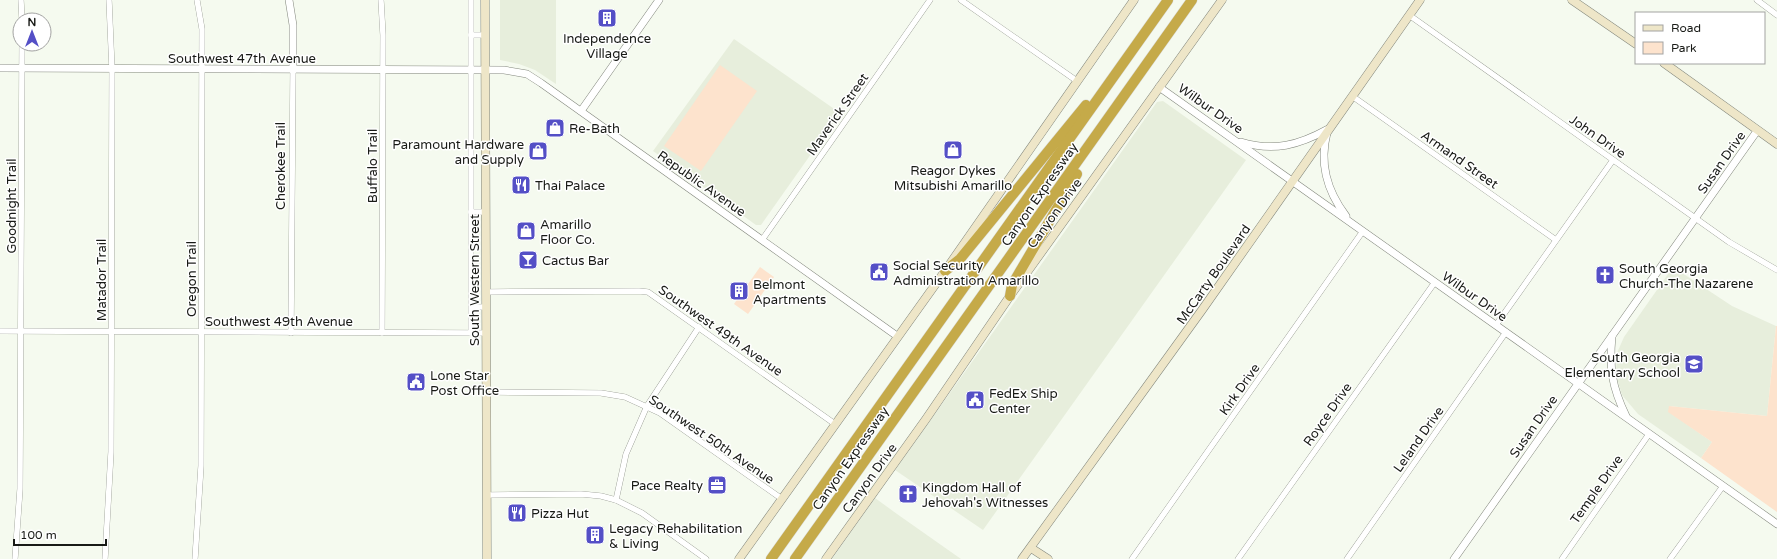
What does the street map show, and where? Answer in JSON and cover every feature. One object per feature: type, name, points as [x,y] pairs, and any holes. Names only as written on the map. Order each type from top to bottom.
[{"type":"highway","name":"Canyon Expressway","points":[[771,559],[1168,0]]},
{"type":"highway","name":"Canyon Expressway","points":[[795,559],[1192,0]]},
{"type":"highway","points":[[945,270],[960,259],[1084,108],[1120,61],[1129,56]]},
{"type":"highway","points":[[1010,296],[1012,285],[1083,163],[1089,145]]},
{"type":"highway","points":[[764,559],[778,549]]},
{"type":"main road","name":"South Western Street","points":[[485,0],[484,70],[487,392],[486,559]]},
{"type":"main road","points":[[739,559],[945,270],[1134,0]]},
{"type":"main road","name":"Canyon Drive","points":[[826,559],[926,419],[1010,296],[1222,0]]},
{"type":"main road","name":"McCarty Boulevard","points":[[1022,559],[1202,310],[1420,0]]},
{"type":"main road","points":[[1572,0],[1635,43]]},
{"type":"main road","points":[[1665,64],[1777,144]]},
{"type":"main road","points":[[1030,548],[1048,559]]},
{"type":"street","points":[[21,0],[22,12]]},
{"type":"street","name":"Matador Trail","points":[[105,559],[111,452],[112,332],[112,69],[109,0]]},
{"type":"street","name":"Oregon Trail","points":[[195,559],[201,466],[202,332],[202,29],[197,0]]},
{"type":"street","name":"Cherokee Trail","points":[[289,0],[293,25],[291,333]]},
{"type":"street","name":"Buffalo Trail","points":[[381,0],[383,23],[382,333]]},
{"type":"street","name":"South Western Street","points":[[471,0],[471,333]]},
{"type":"street","points":[[581,111],[659,0]]},
{"type":"street","name":"Maverick Street","points":[[762,240],[930,0]]},
{"type":"street","points":[[961,0],[1077,82]]},
{"type":"street","points":[[1757,0],[1777,14]]},
{"type":"street","name":"John Drive","points":[[1409,15],[1729,242],[1777,270]]},
{"type":"street","points":[[471,35],[485,35]]},
{"type":"street","name":"Goodnight Trail","points":[[15,559],[20,489],[22,52]]},
{"type":"street","name":"Southwest 47th Avenue","points":[[0,68],[484,70]]},
{"type":"street","name":"Republic Avenue","points":[[484,70],[508,70],[527,74],[897,336]]},
{"type":"street","name":"Wilbur Drive","points":[[1159,87],[1777,524]]},
{"type":"street","name":"Armand Street","points":[[1352,96],[1556,240]]},
{"type":"street","points":[[1233,139],[1254,145],[1276,148],[1299,144],[1328,129]]},
{"type":"street","points":[[1328,129],[1324,152],[1326,180],[1336,203],[1349,221]]},
{"type":"street","name":"Susan Drive","points":[[1454,559],[1757,131]]},
{"type":"street","points":[[1496,325],[1613,160]]},
{"type":"street","points":[[471,212],[486,212]]},
{"type":"street","name":"Kirk Drive","points":[[1132,559],[1363,231]]},
{"type":"street","name":"Royce Drive","points":[[1238,559],[1434,282]]},
{"type":"street","name":"Southwest 49th Avenue","points":[[486,292],[639,291],[654,296],[835,424]]},
{"type":"street","points":[[472,307],[486,307]]},
{"type":"street","points":[[616,500],[626,454],[647,406],[699,327]]},
{"type":"street","name":"Southwest 49th Avenue","points":[[0,331],[486,333]]},
{"type":"street","name":"Leland Drive","points":[[1347,559],[1506,332]]},
{"type":"street","points":[[1612,336],[1610,372],[1613,384],[1626,416]]},
{"type":"street","name":"Southwest 50th Avenue","points":[[487,392],[601,393],[625,397],[647,406],[782,499]]},
{"type":"street","name":"Temple Drive","points":[[1562,559],[1649,434]]},
{"type":"street","points":[[1670,559],[1723,486]]},
{"type":"street","points":[[486,495],[581,494],[601,496],[616,500],[642,513],[706,559]]},
{"type":"shaded area","points":[[500,0],[556,0],[556,84],[535,70],[519,64],[500,60]]},
{"type":"shaded area","points":[[734,39],[840,113],[761,225],[756,225],[653,151]]},
{"type":"shaded area","points":[[1163,101],[1246,160],[983,530],[895,470],[1157,102]]},
{"type":"shaded area","name":"South Georgia Elementary School","points":[[1673,267],[1732,306],[1776,326],[1767,416],[1669,406],[1669,412],[1712,442],[1701,458],[1638,414],[1622,395],[1616,375],[1617,353],[1624,337]]},
{"type":"shaded area","points":[[875,498],[897,514],[961,559],[832,559]]},
{"type":"green space","points":[[720,65],[757,91],[701,171],[664,146]]},
{"type":"green space","points":[[760,267],[774,277],[748,314],[734,304]]},
{"type":"green space","points":[[1776,326],[1777,512],[1701,458],[1712,442],[1668,412],[1669,406],[1767,416]]},
{"type":"place","name":"Independence Village","points":[[607,18]]},
{"type":"place","name":"Re-Bath","points":[[555,128]]},
{"type":"place","name":"Reagor Dykes Mitsubishi Amarillo","points":[[953,150]]},
{"type":"place","name":"Paramount Hardware and Supply","points":[[538,151]]},
{"type":"place","name":"Thai Palace","points":[[521,185]]},
{"type":"place","name":"Amarillo Floor Co.","points":[[526,231]]},
{"type":"place","name":"Cactus Bar","points":[[528,260]]},
{"type":"place","name":"Social Security Administration Amarillo","points":[[879,272]]},
{"type":"place","name":"South Georgia Church-The Nazarene","points":[[1605,275]]},
{"type":"place","name":"Belmont Apartments","points":[[739,291]]},
{"type":"place","name":"South Georgia Elementary School","points":[[1694,364]]},
{"type":"place","name":"Lone Star Post Office","points":[[416,382]]},
{"type":"place","name":"FedEx Ship Center","points":[[975,400]]},
{"type":"place","name":"Pace Realty","points":[[717,485]]},
{"type":"place","name":"Kingdom Hall of Jehovah's Witnesses","points":[[908,494]]},
{"type":"place","name":"Pizza Hut","points":[[517,513]]},
{"type":"place","name":"Legacy Rehabilitation & Living","points":[[595,535]]}]
